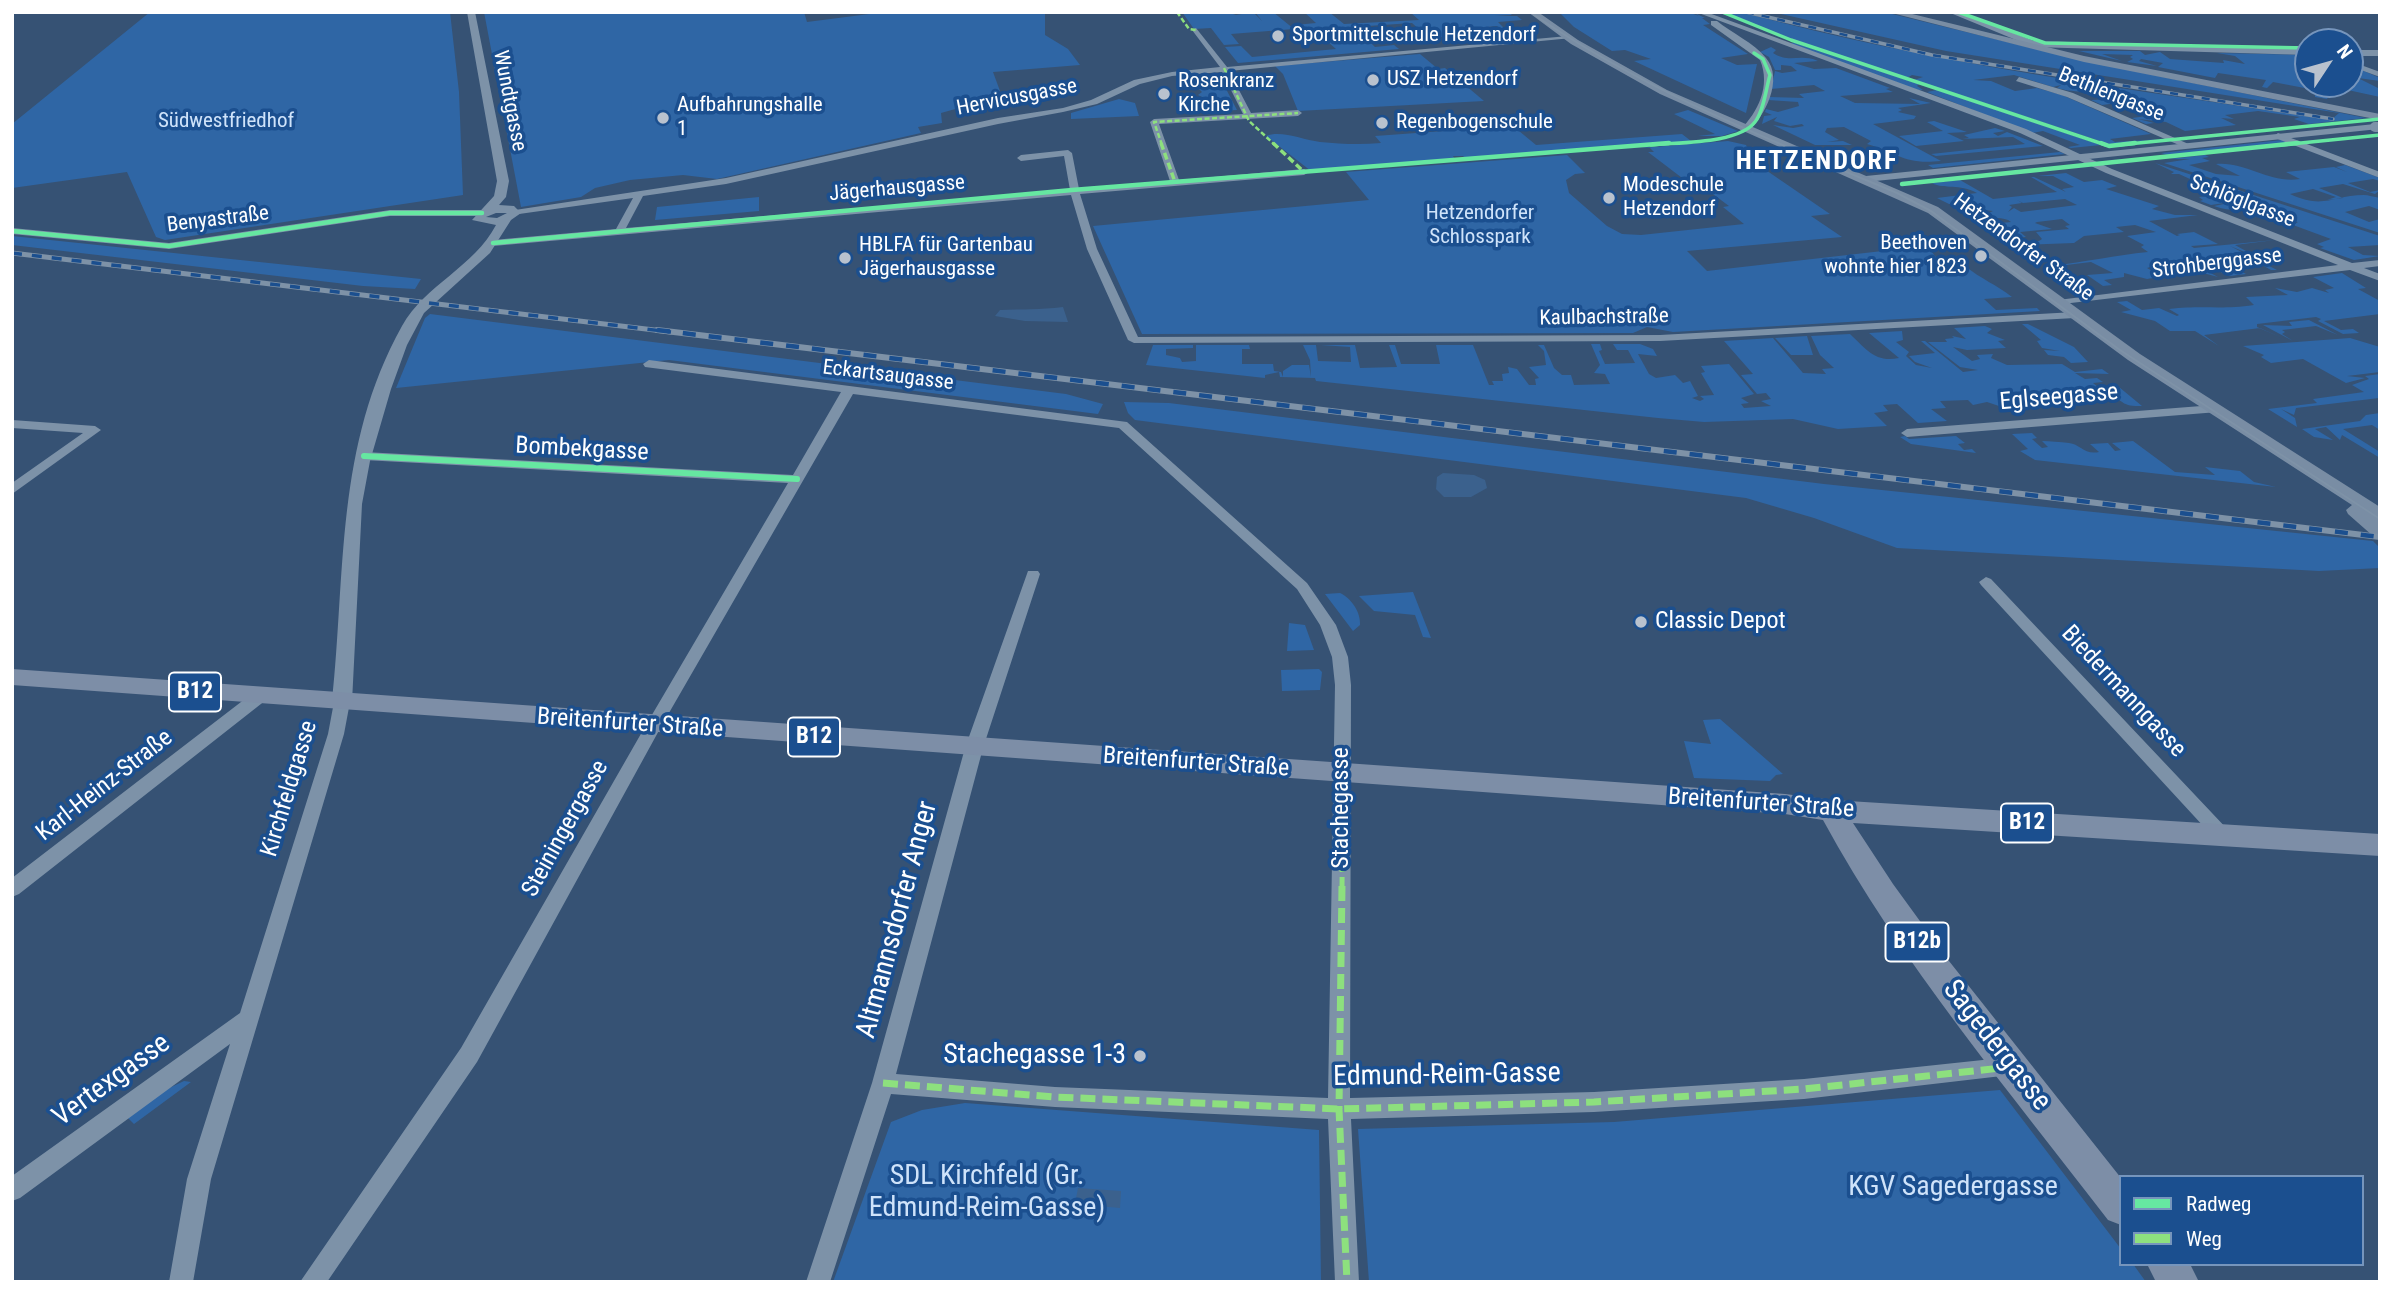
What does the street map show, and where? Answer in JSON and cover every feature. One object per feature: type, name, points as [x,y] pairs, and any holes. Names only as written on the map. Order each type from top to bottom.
[{"type":"main road","name":"Hetzendorfer Straße","points":[[1532,12],[1643,84],[1933,210],[2075,315],[2214,409],[2380,514]]},
{"type":"main road","points":[[1892,12],[2377,124]]},
{"type":"main road","points":[[1904,12],[2031,46]]},
{"type":"main road","name":"Hetzendorfer Straße","points":[[2320,477],[2380,532]]},
{"type":"main road","name":"Breitenfurter Straße","points":[[12,677],[1785,804],[1832,811],[2380,845]]},
{"type":"main road","name":"Sagedergasse","points":[[1832,811],[1856,857],[1897,915],[2119,1204]]},
{"type":"main road","points":[[2168,1266],[2180,1282]]},
{"type":"street","name":"Wundtgasse","points":[[471,12],[507,209]]},
{"type":"street","name":"Schlöglgasse","points":[[1699,12],[2023,131],[2078,158],[2380,278]]},
{"type":"street","points":[[1952,12],[2031,46]]},
{"type":"street","points":[[1714,19],[1713,22],[1763,59],[1768,67],[1770,75],[1756,121],[1744,130]]},
{"type":"street","points":[[1196,30],[1224,68],[1248,116]]},
{"type":"street","name":"Hervicusgasse","points":[[507,209],[726,181],[998,121],[1063,110],[1094,102],[1154,78],[1224,68],[1568,37]]},
{"type":"street","points":[[2063,51],[2294,52]]},
{"type":"street","name":"Bethlengasse","points":[[2019,79],[2070,95],[2189,146]]},
{"type":"street","points":[[1175,182],[1154,122],[1298,113]]},
{"type":"street","points":[[1866,179],[2377,124]]},
{"type":"street","points":[[2278,136],[2380,175]]},
{"type":"street","points":[[1021,158],[1068,153],[1072,190]]},
{"type":"street","name":"Jägerhausgasse","points":[[494,238],[619,232],[1072,190],[1304,172]]},
{"type":"street","name":"Kaulbachstraße","points":[[1072,190],[1094,260],[1134,340],[1660,338],[2075,315]]},
{"type":"street","points":[[619,232],[641,192]]},
{"type":"street","points":[[484,216],[507,209]]},
{"type":"street","points":[[484,216],[507,209]]},
{"type":"street","points":[[420,309],[494,238],[507,209]]},
{"type":"street","name":"Benyastraße","points":[[12,231],[169,246],[390,213],[484,216]]},
{"type":"street","points":[[484,216],[494,238]]},
{"type":"street","name":"Strohberggasse","points":[[2058,303],[2380,263]]},
{"type":"street","name":"Kirchfeldgasse","points":[[181,1282],[199,1179],[336,734],[342,702],[354,503],[364,456],[409,326],[420,309]]},
{"type":"street","name":"Eckartsaugasse","points":[[649,364],[1123,425]]},
{"type":"street","name":"Steiningergasse","points":[[312,1282],[470,1055],[654,725],[849,390]]},
{"type":"street","name":"Eglseegasse","points":[[1907,433],[2214,409]]},
{"type":"street","points":[[12,424],[95,430],[12,490]]},
{"type":"street","name":"Stachegasse","points":[[1123,425],[1295,580],[1328,625],[1341,667],[1343,774],[1339,1109],[1347,1282]]},
{"type":"street","name":"Bombekgasse","points":[[364,456],[797,480]]},
{"type":"street","name":"Altmannsdorfer Anger","points":[[818,1282],[883,1083],[974,748],[1033,574]]},
{"type":"street","name":"Biedermanngasse","points":[[1986,582],[2223,836]]},
{"type":"street","name":"Karl-Heinz-Straße","points":[[12,889],[260,696]]},
{"type":"street","name":"Vertexgasse","points":[[12,1190],[246,1020]]},
{"type":"street","name":"Edmund-Reim-Gasse","points":[[883,1083],[1055,1097],[1339,1109],[1594,1102],[1804,1089],[2011,1067]]},
{"type":"green space","name":"Südwestfriedhof","points":[[150,12],[450,12],[459,92],[463,195],[165,240],[156,237],[127,172],[12,188],[12,124]]},
{"type":"green space","points":[[484,12],[804,12],[807,22],[885,12],[1045,12],[1045,35],[1068,49],[1080,65],[993,72],[1000,91],[977,103],[941,113],[942,123],[918,127],[921,133],[717,179],[683,175],[630,180],[595,188],[581,197],[521,207]]},
{"type":"green space","points":[[1182,12],[1227,12],[1236,15],[1253,12],[1262,21],[1255,12],[1273,12],[1294,29],[1231,34],[1239,44],[1224,45],[1211,28],[1194,29]]},
{"type":"green space","points":[[1304,12],[1329,12],[1344,24],[1419,20],[1410,12],[1509,12],[1512,15],[1495,16],[1517,16],[1522,20],[1498,22],[1508,32],[1482,31],[1501,30],[1497,26],[1476,28],[1482,33],[1450,34],[1472,32],[1467,28],[1443,30],[1449,37],[1440,37],[1422,29],[1440,39],[1431,40],[1412,23],[1353,27],[1358,32],[1401,30],[1409,37],[1369,41],[1375,47],[1394,45],[1399,49],[1238,63],[1225,47],[1241,46],[1252,57],[1336,49],[1311,27],[1299,28],[1295,25],[1316,23]]},
{"type":"green space","points":[[1559,12],[1688,12],[1699,16],[1693,12],[1705,18],[1702,18],[1710,24],[1703,25],[1748,54],[1721,58],[1737,65],[1757,64],[1746,113],[1634,61],[1651,59],[1625,50],[1612,51],[1574,27]]},
{"type":"green space","points":[[1724,12],[1741,12],[1887,47],[2034,74],[2331,120],[2339,113],[1946,51],[1772,12],[1884,12],[2089,62],[2366,118],[2309,124],[2294,119],[2300,117],[2258,111],[2225,115],[2234,119],[2221,118],[2236,125],[2185,131],[2166,122],[2138,119],[2154,123],[2146,124],[2132,118],[2147,116],[2117,103],[2102,105],[2091,100],[2111,99],[2099,94],[2064,90],[2057,88],[2061,85],[2053,87],[2014,75],[1973,80],[1991,81],[2015,91],[2037,88],[2062,95],[2151,134],[2110,139],[2115,142],[2161,139],[2109,144],[1914,80],[1923,77],[1912,75],[1907,78],[1782,36]]},
{"type":"green space","points":[[1786,43],[1795,43],[1919,84],[1917,86],[1923,90],[1918,90]]},
{"type":"green space","points":[[1771,47],[1776,50],[1773,53],[1779,56],[1818,61],[1794,63],[1814,69],[1836,68],[1890,88],[1886,89],[1893,92],[1840,96],[1855,103],[1920,104],[1909,98],[1931,103],[1898,108],[1902,110],[1898,112],[1916,116],[1914,119],[1873,124],[1941,161],[1918,161],[1902,157],[1867,144],[1871,141],[1844,127],[1827,128],[1825,132],[1839,140],[1827,142],[1843,141],[1852,145],[1815,145],[1773,125],[1793,128],[1804,126],[1802,124],[1790,126],[1774,121],[1777,117],[1762,124],[1764,116],[1772,115],[1765,112],[1766,109],[1778,112],[1799,106],[1798,102],[1768,100],[1769,97],[1804,98],[1799,94],[1825,91],[1814,85],[1771,89],[1775,71],[1797,71],[1791,66],[1781,65],[1781,70],[1775,70],[1769,57],[1760,52]]},
{"type":"green space","points":[[2079,51],[2140,51],[2145,55],[2160,52],[2170,59],[2224,63],[2223,60],[2245,64],[2235,56],[2217,53],[2294,55],[2294,86],[2273,82],[2267,88],[2262,87],[2266,80],[2218,73],[2215,78],[2158,67],[2163,63],[2141,59],[2139,61],[2157,66],[2127,62],[2133,59],[2130,57],[2133,55],[2102,54],[2122,61]]},
{"type":"green space","name":"USZ Hetzendorf","points":[[1420,54],[1438,69],[1445,68],[1484,101],[1298,111],[1283,74],[1275,66]]},
{"type":"green space","points":[[2364,71],[2380,78],[2380,81],[2364,79]]},
{"type":"green space","points":[[2364,81],[2380,89],[2380,97],[2364,94]]},
{"type":"green space","points":[[1225,87],[1237,110],[1184,113],[1208,109],[1204,98],[1198,95],[1202,92],[1198,88]]},
{"type":"green space","points":[[1937,90],[2101,145],[2068,147],[2080,145],[2043,131],[2032,133],[1927,92]]},
{"type":"green space","points":[[1119,99],[1135,103],[1139,116],[1071,119],[1071,113]]},
{"type":"green space","points":[[1688,110],[1738,131],[1722,136],[1698,136],[1715,134],[1674,114]]},
{"type":"green space","points":[[1934,121],[1967,132],[1947,133],[1964,141],[1916,146],[1899,136],[1943,131],[1927,122]]},
{"type":"green space","points":[[1513,126],[1536,145],[1682,134],[1691,141],[1468,160],[1463,156],[1453,156],[1456,161],[1311,171],[1266,136],[1279,134],[1320,142],[1366,144],[1381,143],[1375,136]]},
{"type":"green space","points":[[1995,128],[2005,131],[1993,133],[1998,136],[2007,132],[2043,146],[1936,156],[1931,154],[2025,144],[2013,137],[1962,139],[1969,138],[1964,135]]},
{"type":"green space","points":[[2282,140],[2292,143],[2168,155],[2161,153]]},
{"type":"green space","name":"Hetzendorfer Schlosspark","points":[[1728,141],[1746,145],[1747,147],[1742,149],[1766,162],[1757,164],[1830,214],[1811,216],[1842,237],[1687,251],[1707,271],[1900,249],[1931,251],[1944,267],[1965,266],[2012,297],[1984,299],[1996,310],[2037,308],[2040,311],[1673,332],[1647,327],[1633,333],[1142,334],[1093,226],[1369,200],[1346,172],[1567,155],[1585,173],[1575,174],[1566,180],[1569,193],[1607,226],[1622,234],[1641,235],[1744,224],[1723,207],[1729,206],[1698,183],[1690,184],[1648,152],[1654,152],[1650,148],[1641,148]]},
{"type":"green space","points":[[2060,152],[2065,154],[1933,168],[1928,165]]},
{"type":"green space","points":[[2205,155],[2209,157],[2202,158],[2210,161],[2189,165],[2216,174],[2240,176],[2216,164],[2227,164],[2289,180],[2300,179],[2286,172],[2334,167],[2347,172],[2336,167],[2345,165],[2380,178],[2380,181],[2373,179],[2348,183],[2370,192],[2380,190],[2375,194],[2343,184],[2319,188],[2342,198],[2364,195],[2380,198],[2380,210],[2369,206],[2345,212],[2369,222],[2380,219],[2380,233],[2164,163],[2190,159],[2169,159]],"holes":[[[2313,189],[2336,197],[2327,200],[2336,199],[2320,201],[2312,201],[2290,194]]]},
{"type":"green space","points":[[2155,163],[2380,236],[2380,245],[2348,247],[2363,255],[2380,256],[2354,260],[2320,248],[2324,247],[2317,244],[2331,239],[2293,225],[2298,222],[2267,216],[2283,213],[2274,209],[2261,214],[2214,206],[2238,201],[2211,205],[2200,201],[2203,200],[2199,197],[2223,194],[2179,174],[2171,174],[2174,172]]},
{"type":"green space","points":[[2066,173],[2084,182],[2102,180],[2117,186],[2106,189],[2159,206],[2152,209],[2175,215],[2198,215],[2149,221],[2177,236],[2194,232],[2218,244],[2191,246],[2194,248],[2275,240],[2235,245],[2257,257],[2230,246],[2277,270],[2271,270],[2255,261],[2241,264],[2233,262],[2243,267],[2237,269],[2246,274],[2230,276],[2204,265],[2208,268],[2203,269],[2218,277],[2181,267],[2177,269],[2184,273],[2165,275],[2150,267],[2147,268],[2158,277],[2147,279],[2124,273],[2124,277],[2104,280],[2112,285],[2103,286],[2087,275],[2113,273],[2091,262],[2058,266],[2061,269],[2059,270],[2052,266],[2148,252],[2141,247],[2144,245],[2127,236],[2156,232],[2135,225],[2116,227],[2124,232],[2084,236],[2074,243],[2021,245],[2015,241],[2039,241],[2042,239],[2036,232],[2069,229],[2065,226],[2070,225],[2062,219],[2037,222],[2035,223],[2052,229],[2020,232],[2026,237],[2012,238],[2005,232],[2010,231],[1999,223],[1981,222],[1994,219],[2001,223],[2011,222],[2008,220],[1997,218],[1981,220],[1978,218],[1993,211],[1962,207],[1965,204],[1949,204],[1937,198],[1977,193],[1932,183],[1960,180],[1993,199],[2057,192],[2031,177],[2066,192],[2062,189],[2074,187],[2053,176],[2038,176]],"holes":[[[2065,199],[2077,205],[2021,212],[2014,208],[2008,212],[2012,207],[2009,205],[2022,203],[2017,200],[2023,203]]]},
{"type":"green space","points":[[759,197],[759,211],[655,220],[657,207]]},
{"type":"green space","points":[[12,236],[421,279],[415,289],[363,286],[12,245]]},
{"type":"green space","points":[[2342,273],[2366,288],[2358,289],[2380,301],[2380,314],[2324,321],[2341,330],[2353,329],[2359,333],[2343,334],[2318,321],[2321,319],[2316,317],[2257,324],[2259,328],[2204,335],[2219,346],[2195,331],[2170,331],[2155,321],[2121,312],[2131,310],[2117,302],[2127,301],[2142,310],[2159,308],[2177,316],[2179,315],[2169,309],[2254,305],[2246,297],[2288,295],[2275,288],[2297,292],[2312,288],[2329,293],[2325,290],[2334,288],[2313,277]]},
{"type":"green space","points":[[430,314],[1066,394],[1103,404],[1098,414],[669,360],[396,388],[425,318]]},
{"type":"green space","points":[[2309,320],[2338,335],[2316,326],[2282,330],[2285,332],[2282,334],[2293,341],[2263,325],[2292,326],[2289,322]]},
{"type":"green space","points":[[2022,324],[2028,324],[2074,347],[2088,362],[2071,363],[2064,357],[2048,355],[2044,350],[2060,351],[2042,348],[2037,341],[2041,340]]},
{"type":"green space","points":[[1985,326],[1992,329],[1987,333],[2005,340],[1998,341],[2006,348],[1967,350],[1953,347],[1972,361],[1980,359],[1977,355],[1993,354],[1991,358],[2007,365],[2062,364],[2075,372],[2102,369],[2109,374],[2075,373],[2085,379],[2097,378],[2103,382],[2093,383],[2099,388],[2119,387],[2142,406],[2080,390],[2075,391],[2080,394],[2066,395],[2070,399],[2035,401],[2026,394],[2018,395],[2025,401],[1999,406],[1987,402],[1973,405],[1968,400],[1940,401],[1946,408],[1931,409],[1947,421],[1918,423],[1897,404],[1883,405],[1888,411],[1874,413],[1887,426],[1838,429],[1793,419],[1704,422],[1316,381],[1315,378],[1280,377],[1279,372],[1265,375],[1265,378],[1146,365],[1153,345],[1193,345],[1193,348],[1166,349],[1166,355],[1180,358],[1182,362],[1196,361],[1196,345],[1249,345],[1250,349],[1242,349],[1242,364],[1273,364],[1274,371],[1281,372],[1283,377],[1283,371],[1292,365],[1309,365],[1311,377],[1310,360],[1303,345],[1316,345],[1318,361],[1351,362],[1350,347],[1321,345],[1355,345],[1360,368],[1397,367],[1389,345],[1395,345],[1401,364],[1440,364],[1436,345],[1473,345],[1489,385],[1494,385],[1492,381],[1503,381],[1502,374],[1509,373],[1508,367],[1517,369],[1529,385],[1536,385],[1535,379],[1539,378],[1529,367],[1546,365],[1544,351],[1538,345],[1544,345],[1554,368],[1562,375],[1571,375],[1574,385],[1610,384],[1605,374],[1594,373],[1600,365],[1591,344],[1600,344],[1602,350],[1599,351],[1605,364],[1635,363],[1628,350],[1617,350],[1613,344],[1640,344],[1653,349],[1657,356],[1638,354],[1649,374],[1656,378],[1675,375],[1683,383],[1690,381],[1698,396],[1692,398],[1700,401],[1704,399],[1700,396],[1714,395],[1701,373],[1705,372],[1701,366],[1729,364],[1754,394],[1741,398],[1749,403],[1741,404],[1744,408],[1771,406],[1761,401],[1771,399],[1766,393],[1757,394],[1741,375],[1753,374],[1724,341],[1773,338],[1803,373],[1826,374],[1822,369],[1834,368],[1820,355],[1811,336],[1850,334],[1871,354],[1891,359],[1899,358],[1869,333],[1902,331],[1903,340],[1896,342],[1909,352],[1906,356],[1916,365],[1932,368],[1915,362],[1909,356],[1935,353],[1921,341],[1925,341],[1963,372],[1978,370],[1960,367],[1928,342],[1947,342],[1945,339],[1954,338],[1952,336],[1966,339],[1954,328]]},
{"type":"green space","points":[[1807,336],[1813,355],[1791,355],[1775,338]]},
{"type":"green space","points":[[2350,338],[2380,347],[2380,372],[2347,376],[2365,378],[2346,383],[2303,359],[2271,363],[2261,357],[2264,355],[2243,346]]},
{"type":"green space","points":[[2380,374],[2379,398],[2296,408],[2294,415],[2281,409],[2295,418],[2297,427],[2268,409],[2317,403],[2313,399],[2364,392],[2352,385],[2369,379],[2365,376]]},
{"type":"green space","points":[[1124,402],[1169,403],[1824,484],[2373,541],[2380,548],[2380,568],[2319,571],[1897,548],[1814,518],[1746,498],[1135,420],[1128,413]]},
{"type":"green space","points":[[2380,413],[2380,430],[2372,425],[2343,429],[2380,452],[2380,458],[2342,435],[2340,440],[2326,427],[2315,429],[2333,440],[2314,437],[2302,429],[2360,421],[2366,415]]},
{"type":"green space","points":[[2032,433],[2037,438],[2032,439],[2042,448],[2048,447],[2042,441],[2059,442],[2073,444],[2094,453],[2099,452],[2090,444],[2108,443],[2115,451],[2121,450],[2112,443],[2133,441],[2175,472],[2215,475],[2205,467],[2240,471],[2254,482],[2276,487],[2035,460],[2020,451],[2028,449],[2012,434]]},
{"type":"green space","points":[[1956,436],[1965,443],[1958,444],[1964,450],[1972,449],[1976,453],[1911,444],[1900,437],[1909,439]]},
{"type":"green space","points":[[1413,592],[1431,638],[1423,637],[1415,615],[1374,611],[1359,596]]},
{"type":"green space","points":[[1340,593],[1351,602],[1359,615],[1360,625],[1353,631],[1325,594]]},
{"type":"green space","points":[[1289,623],[1305,625],[1314,650],[1287,651]]},
{"type":"green space","points":[[1319,669],[1322,672],[1320,690],[1282,691],[1281,670]]},
{"type":"green space","points":[[1720,719],[1783,774],[1776,775],[1770,781],[1694,778],[1684,741],[1711,744],[1703,720]]},
{"type":"green space","points":[[184,1081],[191,1082],[134,1124],[128,1118],[163,1091]]},
{"type":"green space","name":"KGV Sagedergasse","points":[[2000,1090],[2119,1246],[2119,1266],[2134,1266],[2146,1282],[1369,1282],[1358,1129],[1614,1122]]},
{"type":"green space","name":"SDL Kirchfeld (Gr. Edmund-Reim-Gasse)","points":[[965,1103],[1319,1130],[1321,1282],[833,1282],[891,1122],[922,1110]]},
{"type":"shaded area","points":[[1063,307],[1068,322],[1025,321],[995,316],[1000,310]]},
{"type":"shaded area","points":[[1443,473],[1474,475],[1485,480],[1487,488],[1471,497],[1444,497],[1436,489],[1437,477]]},
{"type":"shaded area","points":[[1078,1188],[1121,1191],[1120,1208],[1075,1204]]},
{"type":"tram line","points":[[1530,12],[1573,40],[1663,90],[1755,133],[1897,193],[1931,211],[2120,350],[2380,519]]},
{"type":"railway","points":[[1746,12],[1932,55],[2333,119]]},
{"type":"railway","points":[[12,253],[671,332]]},
{"type":"railway","points":[[657,330],[2380,537]]},
{"type":"marked path","points":[[1177,12],[1189,29],[1196,30]]},
{"type":"marked path","points":[[1224,68],[1249,121],[1304,172]]},
{"type":"marked path","points":[[1175,182],[1154,122],[1298,113]]},
{"type":"marked path","points":[[1343,774],[1339,1109],[1347,1282]]},
{"type":"marked path","points":[[883,1083],[1055,1097],[1339,1109],[1594,1102],[1804,1089],[2011,1067]]},
{"type":"cycle path","points":[[1722,12],[1791,40],[2109,146],[2380,119]]},
{"type":"cycle path","points":[[1958,12],[2045,43],[2294,48]]},
{"type":"cycle path","points":[[493,243],[1072,190],[1564,154],[1722,138],[1741,133],[1756,121],[1770,75],[1763,59],[1754,53]]},
{"type":"cycle path","points":[[1902,184],[2380,135]]},
{"type":"cycle path","points":[[12,231],[169,246],[390,213],[482,213]]},
{"type":"cycle path","points":[[364,456],[797,479]]},
{"type":"place","name":"Sportmittelschule Hetzendorf","points":[[1278,36]]},
{"type":"place","name":"USZ Hetzendorf","points":[[1373,80]]},
{"type":"place","name":"Rosenkranz Kirche","points":[[1164,94]]},
{"type":"place","name":"Aufbahrungshalle 1","points":[[663,118]]},
{"type":"place","name":"Regenbogenschule","points":[[1382,123]]},
{"type":"place","name":"Modeschule Hetzendorf","points":[[1609,198]]},
{"type":"place","name":"Beethoven wohnte hier 1823","points":[[1981,256]]},
{"type":"place","name":"HBLFA für Gartenbau Jägerhausgasse","points":[[845,258]]},
{"type":"place","name":"Classic Depot","points":[[1641,622]]},
{"type":"place","name":"Stachegasse 1-3","points":[[1140,1056]]},
{"type":"district","name":"HETZENDORF","points":[[1817,162]]}]
